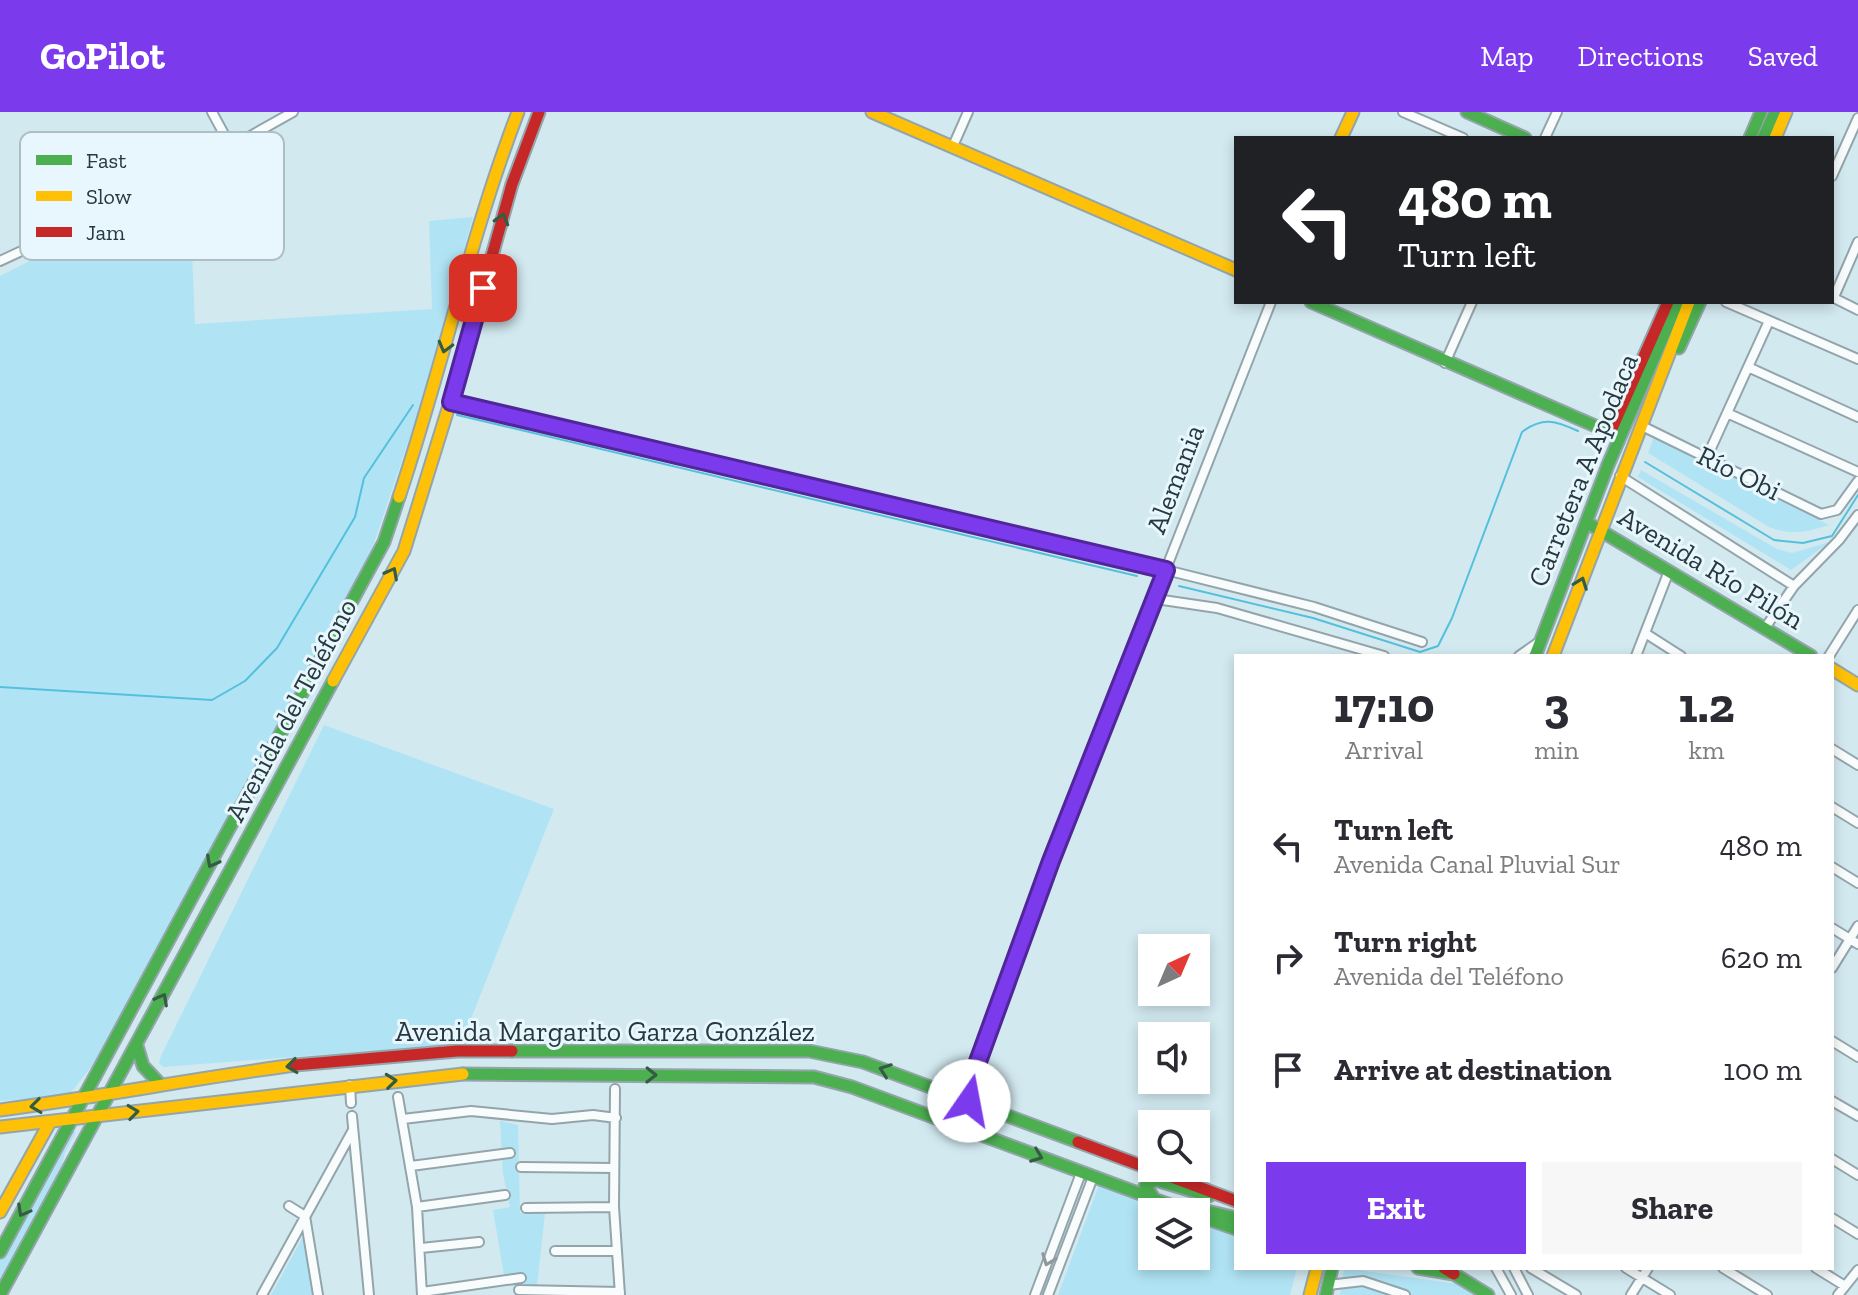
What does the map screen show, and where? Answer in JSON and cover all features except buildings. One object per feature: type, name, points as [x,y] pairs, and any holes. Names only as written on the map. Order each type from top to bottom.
[{"type":"main road","name":"Avenida del Teléfono","points":[[0,1252],[384,542],[428,410],[493,177],[518,112]]},
{"type":"main road","name":"Avenida del Teléfono","points":[[0,1295],[404,551],[448,415],[512,184],[539,112]]},
{"type":"main road","points":[[872,112],[1234,269]]},
{"type":"main road","points":[[1342,136],[1353,112]]},
{"type":"main road","points":[[1467,112],[1521,136]]},
{"type":"main road","points":[[1743,136],[1753,112]]},
{"type":"main road","points":[[1751,136],[1761,112]]},
{"type":"main road","points":[[1764,136],[1775,112]]},
{"type":"main road","points":[[1776,136],[1786,112]]},
{"type":"main road","points":[[1315,304],[1615,435],[1667,304]]},
{"type":"main road","name":"Carretera A Apodaca","points":[[1536,654],[1615,435],[1677,304]]},
{"type":"main road","name":"Carretera A Apodaca","points":[[1554,654],[1688,304]]},
{"type":"main road","points":[[1657,386],[1699,304]]},
{"type":"main road","points":[[428,410],[448,415]]},
{"type":"main road","name":"Avenida Río Pilón","points":[[1586,522],[1806,654]]},
{"type":"main road","points":[[1834,670],[1858,685]]},
{"type":"main road","points":[[137,1046],[146,1071],[159,1083]]},
{"type":"main road","name":"Avenida Margarito Garza González","points":[[0,1110],[83,1099],[159,1083],[344,1059],[457,1051],[792,1050],[853,1059],[1234,1200]]},
{"type":"main road","name":"Avenida Margarito Garza González","points":[[0,1127],[456,1074],[814,1077],[838,1082],[1150,1198]]},
{"type":"main road","points":[[0,1212],[50,1122]]},
{"type":"main road","points":[[1154,1198],[1146,1189],[1151,1181],[1202,1197],[1217,1195]]},
{"type":"main road","points":[[1210,1212],[1234,1218]]},
{"type":"main road","points":[[1210,1219],[1234,1228]]},
{"type":"main road","points":[[1310,1295],[1316,1270]]},
{"type":"main road","points":[[1326,1290],[1331,1270]]},
{"type":"main road","points":[[1449,1271],[1488,1295]]},
{"type":"street","points":[[212,112],[223,132]]},
{"type":"street","points":[[258,132],[293,112]]},
{"type":"street","points":[[953,146],[968,112]]},
{"type":"street","points":[[1403,112],[1458,136]]},
{"type":"street","points":[[1546,136],[1557,112]]},
{"type":"street","points":[[1834,172],[1858,118]]},
{"type":"street","points":[[1834,295],[1858,242]]},
{"type":"street","points":[[0,261],[20,252]]},
{"type":"street","points":[[1834,298],[1858,310]]},
{"type":"street","name":"Alemania","points":[[949,1122],[964,1099],[1051,861],[1270,304]]},
{"type":"street","points":[[1445,363],[1471,304]]},
{"type":"street","points":[[1731,304],[1858,359]]},
{"type":"street","points":[[1707,457],[1769,321]]},
{"type":"street","points":[[1748,367],[1858,417]]},
{"type":"street","points":[[451,402],[1166,570],[1314,607],[1422,642]]},
{"type":"street","points":[[1727,413],[1858,472]]},
{"type":"street","name":"Río Obi","points":[[1642,426],[1821,514],[1837,510],[1858,481]]},
{"type":"street","points":[[1620,476],[1794,586]]},
{"type":"street","points":[[1765,628],[1794,586],[1858,515]]},
{"type":"street","points":[[1637,654],[1669,571]]},
{"type":"street","points":[[1156,599],[1217,608],[1377,654]]},
{"type":"street","points":[[1830,654],[1858,610]]},
{"type":"street","points":[[1645,633],[1678,654]]},
{"type":"street","points":[[1522,654],[1542,638]]},
{"type":"street","points":[[1834,750],[1858,765]]},
{"type":"street","points":[[1834,808],[1858,823]]},
{"type":"street","points":[[1834,868],[1858,883]]},
{"type":"street","points":[[1834,966],[1854,942],[1858,926]]},
{"type":"street","points":[[1834,929],[1854,942]]},
{"type":"street","points":[[1834,1042],[1858,1057]]},
{"type":"street","points":[[350,1085],[351,1103]]},
{"type":"street","points":[[519,1290],[620,1294],[614,1207],[615,1089]]},
{"type":"street","points":[[398,1097],[417,1207],[422,1294],[521,1278]]},
{"type":"street","name":"Alemania","points":[[962,1127],[964,1099]]},
{"type":"street","points":[[1834,1102],[1858,1116]]},
{"type":"street","points":[[403,1119],[471,1111],[552,1119],[593,1115],[616,1118]]},
{"type":"street","points":[[352,1116],[369,1295]]},
{"type":"street","points":[[262,1295],[353,1130]]},
{"type":"street","points":[[411,1166],[510,1153]]},
{"type":"street","points":[[1834,1160],[1858,1175]]},
{"type":"street","points":[[521,1167],[614,1168]]},
{"type":"street","points":[[1035,1295],[1087,1175]]},
{"type":"street","points":[[1048,1295],[1087,1175]]},
{"type":"street","points":[[417,1207],[505,1195]]},
{"type":"street","points":[[289,1206],[305,1216],[318,1295]]},
{"type":"street","points":[[526,1208],[614,1207]]},
{"type":"street","points":[[1834,1219],[1858,1234]]},
{"type":"street","points":[[421,1248],[479,1242]]},
{"type":"street","points":[[555,1251],[616,1251]]},
{"type":"street","points":[[1497,1270],[1511,1295]]},
{"type":"street","points":[[1515,1270],[1528,1295]]},
{"type":"street","points":[[1534,1270],[1576,1295]]},
{"type":"street","points":[[1629,1270],[1670,1295]]},
{"type":"street","points":[[1631,1295],[1647,1270]]},
{"type":"street","points":[[1726,1270],[1767,1295]]},
{"type":"street","points":[[1819,1270],[1845,1286]]},
{"type":"street","points":[[1838,1295],[1858,1270]]},
{"type":"street","points":[[1326,1290],[1340,1281],[1363,1281],[1405,1295]]},
{"type":"shaded area","points":[[473,217],[416,419],[373,546],[280,727],[95,1062],[69,1095],[0,1101],[0,276],[32,260],[192,260],[195,324],[432,309],[429,221]]},
{"type":"shaded area","points":[[1655,434],[1829,525],[1799,532],[1769,527],[1648,453]]},
{"type":"shaded area","points":[[1641,470],[1777,549],[1792,553],[1830,542],[1791,570],[1638,477]]},
{"type":"shaded area","points":[[324,725],[554,809],[461,1044],[163,1067],[159,1063],[161,1056]]},
{"type":"shaded area","points":[[500,1121],[518,1125],[520,1213],[545,1213],[537,1286],[513,1287],[515,1275],[504,1275],[493,1210],[510,1207],[503,1174]]},
{"type":"shaded area","points":[[71,1130],[76,1132],[59,1174],[0,1282],[0,1261]]},
{"type":"shaded area","points":[[1099,1185],[1138,1200],[1138,1270],[1210,1270],[1210,1227],[1234,1236],[1234,1270],[1296,1270],[1290,1295],[1058,1295]]},
{"type":"shaded area","points":[[305,1233],[314,1295],[271,1295]]},
{"type":"shaded area","points":[[1344,1270],[1358,1270],[1457,1284],[1475,1295],[1340,1295]]},
{"type":"waterway","points":[[0,687],[212,700],[245,681],[277,648],[355,517],[364,478],[413,405]]},
{"type":"waterway","points":[[457,415],[1137,576]]},
{"type":"waterway","points":[[1179,586],[1313,618],[1420,652],[1438,646],[1452,618],[1522,432],[1543,422],[1578,431]]},
{"type":"waterway","points":[[1645,462],[1774,540],[1803,543],[1832,536],[1858,495]]},
{"type":"traffic: fast","points":[[1467,112],[1521,136]]},
{"type":"traffic: fast","points":[[1751,136],[1761,112]]},
{"type":"traffic: fast","points":[[1764,136],[1775,112]]},
{"type":"traffic: fast","points":[[1316,304],[1616,435]]},
{"type":"traffic: fast","points":[[1536,654],[1608,465],[1677,304]]},
{"type":"traffic: fast","points":[[1679,348],[1699,304]]},
{"type":"traffic: fast","points":[[0,1252],[384,542],[399,497]]},
{"type":"traffic: fast","points":[[1586,522],[1808,654]]},
{"type":"traffic: fast","points":[[0,1295],[333,681]]},
{"type":"traffic: fast","points":[[137,1046],[143,1066],[159,1083]]},
{"type":"traffic: fast","points":[[512,1051],[809,1051],[863,1062],[1078,1142]]},
{"type":"traffic: fast","points":[[463,1074],[814,1077],[852,1087],[1151,1198]]},
{"type":"traffic: fast","points":[[1153,1197],[1145,1186],[1156,1180],[1209,1196]]},
{"type":"traffic: fast","points":[[1210,1212],[1234,1218]]},
{"type":"traffic: fast","points":[[1210,1220],[1234,1228]]},
{"type":"traffic: fast","points":[[1326,1295],[1332,1270]]},
{"type":"traffic: fast","points":[[1430,1270],[1454,1274],[1488,1295]]},
{"type":"traffic: slow","points":[[399,497],[485,207],[518,112]]},
{"type":"traffic: slow","points":[[872,112],[1234,269]]},
{"type":"traffic: slow","points":[[1342,136],[1353,112]]},
{"type":"traffic: slow","points":[[1776,136],[1786,112]]},
{"type":"traffic: slow","points":[[1554,654],[1688,304]]},
{"type":"traffic: slow","points":[[333,681],[404,551],[461,367]]},
{"type":"traffic: slow","points":[[1834,670],[1858,685]]},
{"type":"traffic: slow","points":[[0,1110],[295,1065]]},
{"type":"traffic: slow","points":[[0,1127],[463,1074]]},
{"type":"traffic: slow","points":[[0,1212],[50,1122]]},
{"type":"traffic: slow","points":[[1310,1295],[1316,1270]]},
{"type":"traffic: jam","points":[[461,367],[512,184],[539,112]]},
{"type":"traffic: jam","points":[[1610,433],[1667,304]]},
{"type":"traffic: jam","points":[[295,1065],[457,1051],[512,1051]]},
{"type":"traffic: jam","points":[[1078,1142],[1234,1200]]},
{"type":"traffic: jam","points":[[1447,1270],[1454,1274]]},
{"type":"route","points":[[483,288],[451,402],[1166,570],[1025,931],[972,1078],[969,1101]]}]
